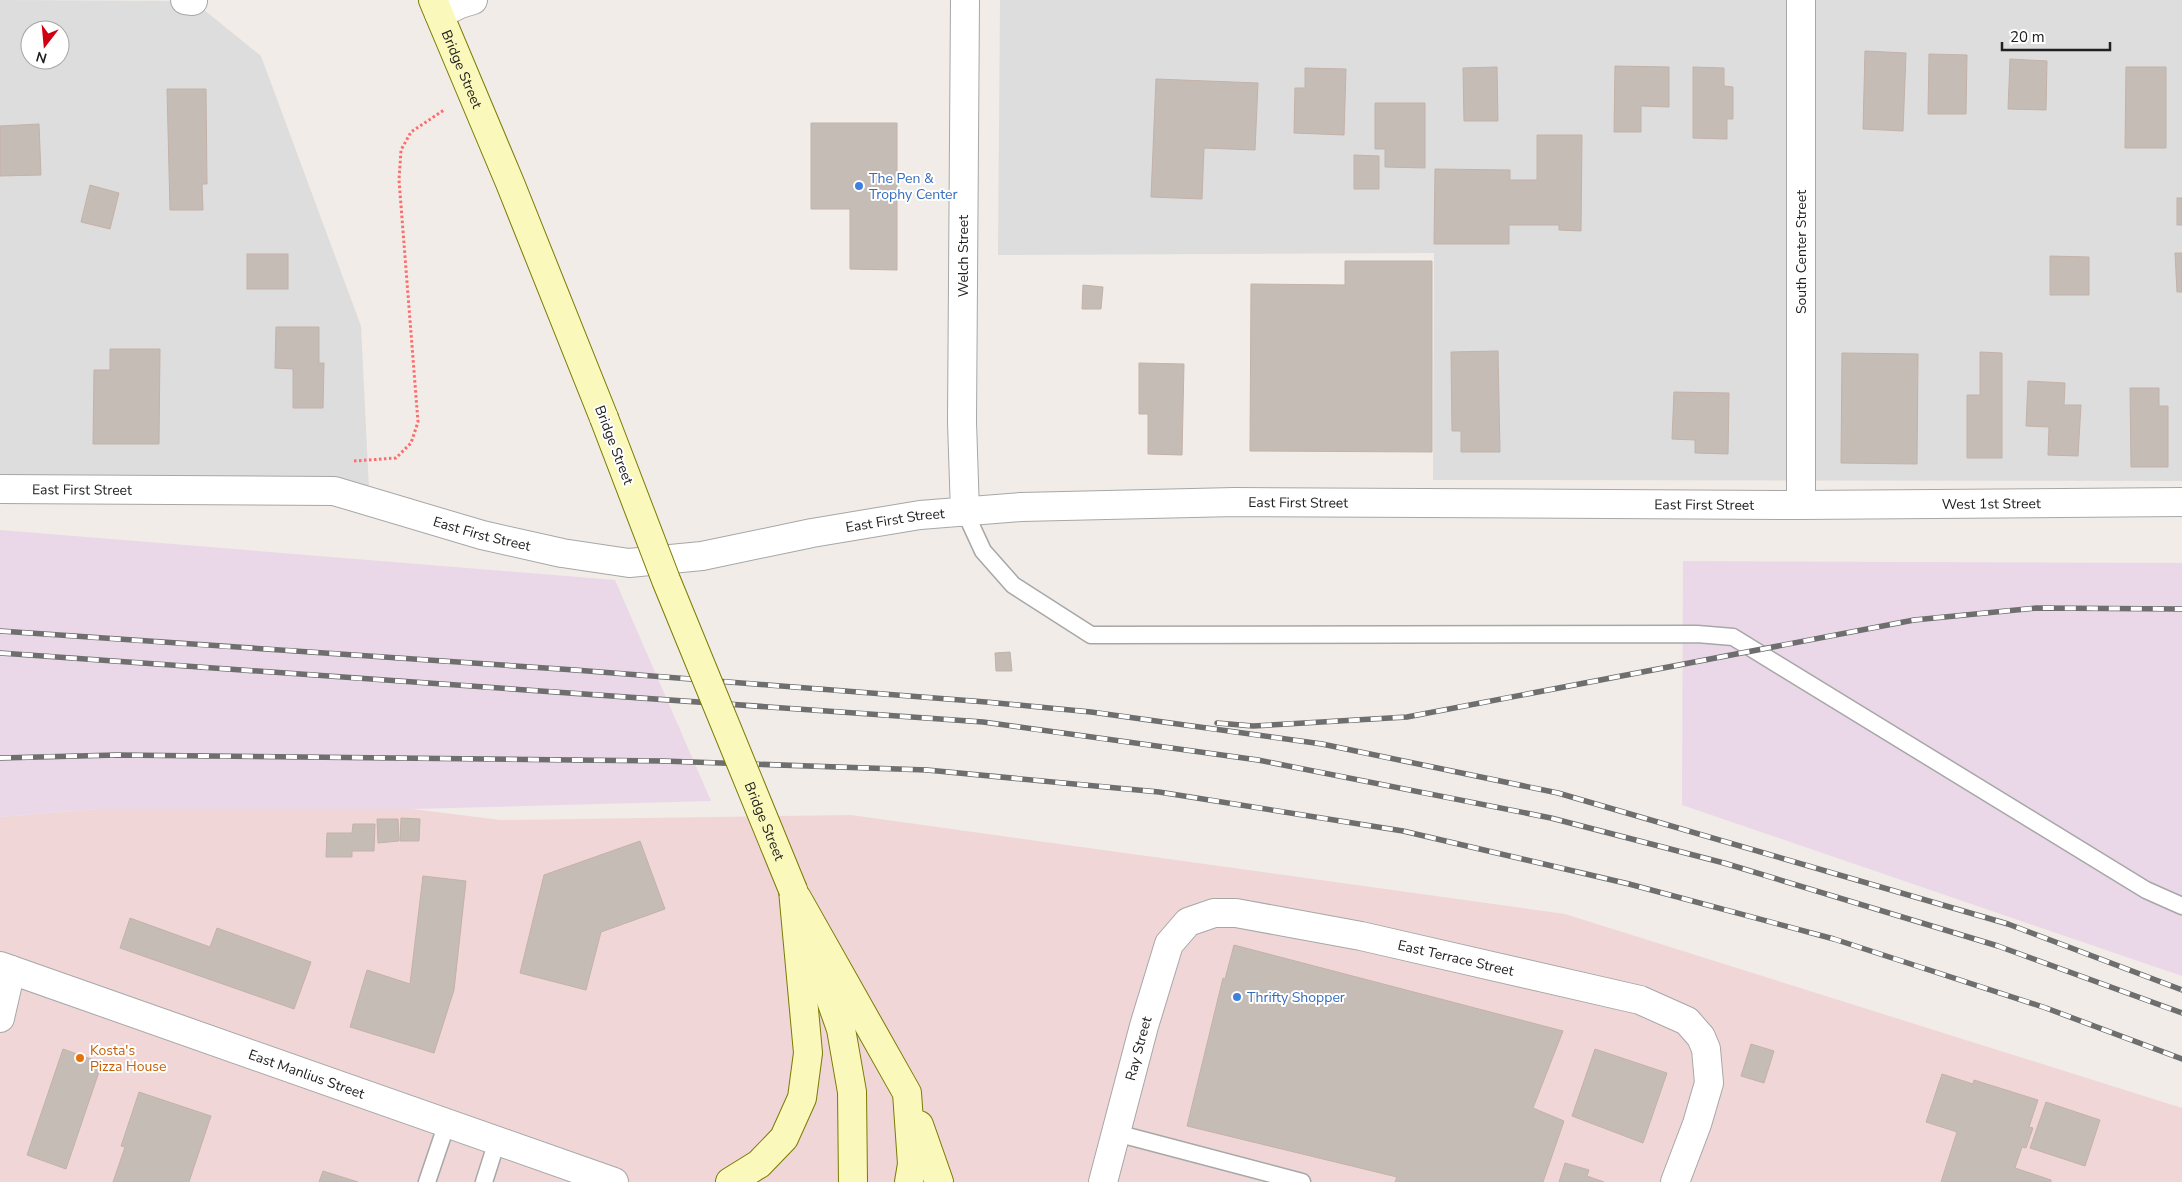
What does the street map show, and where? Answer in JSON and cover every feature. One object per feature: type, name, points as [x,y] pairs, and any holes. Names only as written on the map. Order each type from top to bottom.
[{"type":"main road","name":"Bridge Street","points":[[436,7],[604,418],[670,589],[793,890],[841,1028],[852,1092],[852,1182]]},
{"type":"main road","name":"Bridge Street","points":[[793,890],[907,1093],[912,1164],[909,1182]]},
{"type":"main road","points":[[730,1182],[760,1164],[784,1138],[802,1098],[808,1053],[793,890]]},
{"type":"main road","points":[[907,1093],[939,1182]]},
{"type":"street","points":[[436,7],[460,4],[473,0]]},
{"type":"street","name":"Welch Street","points":[[964,0],[962,422],[965,512]]},
{"type":"street","name":"South Center Street","points":[[1801,0],[1801,505]]},
{"type":"street","name":"East First Street","points":[[0,489],[334,490],[482,535],[562,554],[629,563],[702,556],[812,533],[920,515],[1021,507],[1235,502],[1801,505]]},
{"type":"street","name":"West 1st Street","points":[[1801,505],[2182,502]]},
{"type":"street","name":"East Terrace Street","points":[[1188,922],[1214,913],[1236,912],[1361,936],[1640,1000],[1687,1021],[1701,1037],[1706,1049],[1709,1083],[1697,1124],[1675,1182]]},
{"type":"street","name":"Ray Street","points":[[1103,1182],[1144,1026],[1169,944],[1188,922]]},
{"type":"street","points":[[0,1018],[5,968]]},
{"type":"street","name":"East Manlius Street","points":[[5,968],[497,1141],[577,1176],[614,1182]]},
{"type":"lane","points":[[965,512],[983,551],[1013,585],[1091,635],[1697,634],[1733,638],[2146,890],[2182,906]]},
{"type":"lane","points":[[427,1182],[447,1123]]},
{"type":"lane","points":[[1116,1133],[1302,1182]]},
{"type":"lane","points":[[484,1182],[497,1141]]},
{"type":"path","points":[[334,490],[335,463],[396,458],[411,443],[418,422],[399,180],[401,150],[411,132],[472,92]]},
{"type":"shaded area","points":[[0,0],[193,1],[261,56],[361,326],[369,489],[0,489]]},
{"type":"shaded area","points":[[1000,0],[2182,0],[2182,481],[1433,480],[1434,253],[998,255]]},
{"type":"shaded area","points":[[0,530],[615,580],[711,801],[413,809],[98,809],[0,817]]},
{"type":"shaded area","points":[[1683,561],[2182,563],[2182,976],[1682,805]]},
{"type":"shaded area","points":[[98,809],[413,809],[500,820],[851,815],[1565,914],[2182,1108],[2182,1182],[0,1182],[0,817]]},
{"type":"building","points":[[1865,51],[1906,53],[1903,131],[1863,129]]},
{"type":"building","points":[[1929,54],[1967,55],[1966,114],[1928,114]]},
{"type":"building","points":[[2010,59],[2047,61],[2046,110],[2008,109]]},
{"type":"building","points":[[1615,66],[1669,67],[1669,107],[1641,106],[1641,132],[1614,132]]},
{"type":"building","points":[[1497,67],[1498,121],[1464,121],[1463,68]]},
{"type":"building","points":[[1693,67],[1724,68],[1724,86],[1733,87],[1733,119],[1727,119],[1727,139],[1693,138]]},
{"type":"building","points":[[2126,67],[2166,67],[2166,148],[2125,148]]},
{"type":"building","points":[[1305,68],[1346,69],[1344,135],[1294,133],[1295,88],[1305,88]]},
{"type":"building","points":[[1156,79],[1258,83],[1255,150],[1204,148],[1202,199],[1151,197]]},
{"type":"building","points":[[167,89],[206,89],[207,184],[202,184],[203,210],[170,210]]},
{"type":"building","points":[[1375,103],[1425,103],[1425,168],[1385,167],[1385,149],[1375,149]]},
{"type":"building","points":[[811,123],[897,123],[897,270],[850,269],[850,209],[811,209]]},
{"type":"building","points":[[39,124],[41,175],[0,176],[0,126]]},
{"type":"building","points":[[1537,135],[1582,135],[1581,231],[1559,230],[1559,225],[1509,225],[1509,244],[1434,244],[1435,169],[1510,170],[1510,180],[1537,180]]},
{"type":"building","points":[[1354,155],[1379,156],[1379,189],[1354,189]]},
{"type":"building","points":[[90,185],[119,193],[110,229],[81,222]]},
{"type":"building","points":[[2177,198],[2182,198],[2182,225],[2177,225]]},
{"type":"building","points":[[2175,253],[2182,253],[2182,292],[2177,292]]},
{"type":"building","points":[[247,254],[288,254],[288,289],[247,289]]},
{"type":"building","points":[[2050,256],[2089,257],[2089,295],[2050,295]]},
{"type":"building","points":[[1345,261],[1432,261],[1432,452],[1250,451],[1251,284],[1345,285]]},
{"type":"building","points":[[1083,285],[1103,287],[1101,309],[1082,309]]},
{"type":"building","points":[[276,327],[319,327],[319,363],[324,363],[323,408],[293,408],[293,369],[275,368]]},
{"type":"building","points":[[110,349],[160,349],[159,444],[93,444],[94,370],[110,370]]},
{"type":"building","points":[[1498,351],[1500,452],[1461,452],[1461,431],[1452,431],[1451,352]]},
{"type":"building","points":[[1980,352],[2002,353],[2002,458],[1967,458],[1967,395],[1980,395]]},
{"type":"building","points":[[1842,353],[1918,354],[1917,464],[1841,463]]},
{"type":"building","points":[[1139,363],[1184,364],[1182,455],[1148,454],[1148,414],[1139,414]]},
{"type":"building","points":[[2028,381],[2065,383],[2064,405],[2081,405],[2078,456],[2048,455],[2049,427],[2026,426]]},
{"type":"building","points":[[2130,388],[2159,388],[2159,406],[2168,406],[2168,467],[2131,467]]},
{"type":"building","points":[[1674,392],[1729,393],[1728,454],[1695,453],[1695,440],[1672,439]]},
{"type":"building","points":[[1010,652],[1012,671],[996,671],[995,653]]},
{"type":"building","points":[[401,818],[420,819],[419,841],[400,841]]},
{"type":"building","points":[[377,819],[398,819],[399,841],[378,843]]},
{"type":"building","points":[[353,824],[375,824],[374,851],[352,851],[352,857],[326,857],[327,833],[352,833]]},
{"type":"building","points":[[640,841],[665,909],[601,932],[586,990],[520,973],[544,875]]},
{"type":"building","points":[[423,876],[466,881],[454,990],[434,1053],[350,1027],[367,970],[410,984]]},
{"type":"building","points":[[130,918],[210,947],[217,928],[311,962],[294,1009],[120,948]]},
{"type":"building","points":[[1234,945],[1563,1031],[1533,1108],[1564,1121],[1543,1182],[1395,1182],[1397,1177],[1187,1126],[1223,978],[1225,979]]},
{"type":"building","points":[[1751,1044],[1774,1051],[1764,1083],[1741,1076]]},
{"type":"building","points":[[63,1049],[102,1063],[66,1169],[27,1155]]},
{"type":"building","points":[[1595,1049],[1667,1073],[1643,1143],[1572,1116]]},
{"type":"building","points":[[1942,1074],[1973,1084],[1974,1080],[2038,1100],[2029,1127],[2033,1128],[2026,1148],[2022,1147],[2015,1168],[2051,1180],[2051,1182],[1941,1182],[1957,1132],[1926,1122]]},
{"type":"building","points":[[139,1092],[211,1116],[189,1182],[113,1182],[125,1147],[121,1146]]},
{"type":"building","points":[[2046,1102],[2100,1120],[2085,1166],[2030,1148]]},
{"type":"building","points":[[1565,1163],[1589,1170],[1587,1176],[1604,1182],[1559,1182]]},
{"type":"building","points":[[323,1171],[358,1182],[319,1182]]},
{"type":"railway","points":[[1217,723],[1253,726],[1407,717],[1914,620],[2036,608],[2182,609]]},
{"type":"railway","points":[[0,631],[575,670],[986,702],[1091,712],[1322,744],[1558,793],[2008,924],[2182,990]]},
{"type":"railway","points":[[0,653],[983,722],[1258,760],[1551,818],[1724,863],[1998,946],[2182,1013]]},
{"type":"railway","points":[[0,758],[117,755],[663,761],[927,770],[1159,792],[1403,831],[1629,884],[1834,939],[2046,1008],[2182,1059]]},
{"type":"place","name":"The Pen & Trophy Center","points":[[859,186]]},
{"type":"place","name":"Thrifty Shopper","points":[[1237,997]]},
{"type":"place","name":"Kosta's Pizza House","points":[[80,1058]]}]
